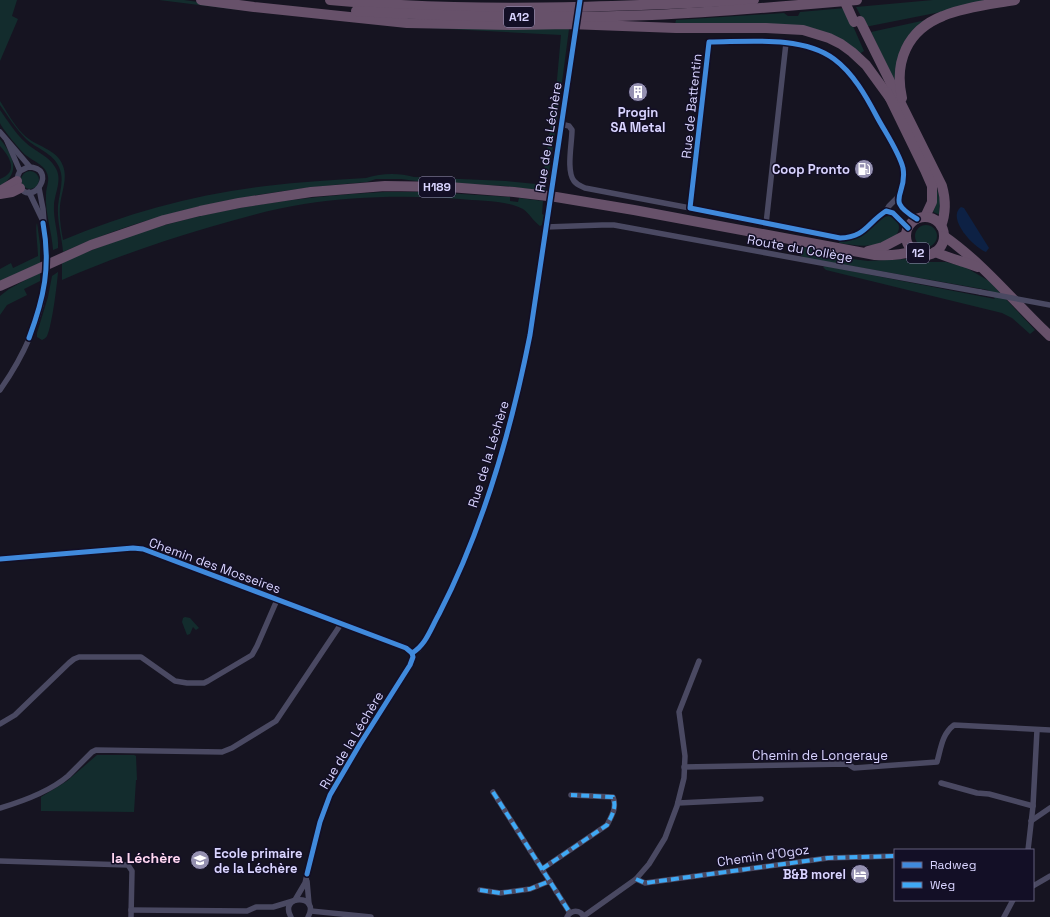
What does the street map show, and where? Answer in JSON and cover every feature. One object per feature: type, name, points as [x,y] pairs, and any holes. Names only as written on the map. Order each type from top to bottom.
[{"type":"highway","points":[[201,0],[261,8],[407,23],[514,25],[569,24],[676,28],[766,28],[803,30],[829,38],[852,52],[866,65],[890,98]]},
{"type":"highway","name":"A12","points":[[244,0],[354,11],[431,16],[505,17],[675,14],[857,0]]},
{"type":"highway","name":"A12","points":[[330,0],[406,5],[520,8],[615,7],[754,0]]},
{"type":"highway","points":[[520,8],[579,0]]},
{"type":"highway","points":[[844,0],[857,21],[907,114],[939,180],[943,191],[945,211],[942,231]]},
{"type":"highway","points":[[850,0],[857,21],[890,98],[932,186],[932,202],[921,218]]},
{"type":"highway","points":[[907,114],[900,87],[899,72],[904,52],[914,35],[924,26],[942,16],[1015,0]]},
{"type":"highway","points":[[0,191],[22,183]]},
{"type":"highway","points":[[0,194],[12,192],[22,183]]},
{"type":"highway","name":"H189","points":[[4,284],[90,245],[164,220],[200,210],[304,193],[385,186],[462,188],[556,197],[634,210],[844,250],[863,252]]},
{"type":"highway","name":"12","points":[[863,252],[883,247],[907,231],[921,218],[936,221],[942,231],[992,276],[1050,336]]},
{"type":"highway","name":"12","points":[[907,231],[910,246],[914,251],[924,255],[935,252],[941,245],[942,231]]},
{"type":"highway","name":"12","points":[[863,252],[884,256],[904,254],[914,251]]},
{"type":"highway","name":"12","points":[[935,252],[947,258],[962,261],[984,269]]},
{"type":"highway","points":[[0,290],[4,284]]},
{"type":"street","name":"Rue de la Léchère","points":[[290,917],[289,907],[302,890],[320,822],[330,795],[410,665],[413,657],[412,653],[419,649],[424,642],[459,572],[496,475],[520,383],[530,335],[579,0]]},
{"type":"street","name":"Rue de Battentin","points":[[690,208],[709,42],[769,41],[812,48],[829,56],[843,68],[860,88],[900,160],[904,177],[898,197]]},
{"type":"street","points":[[766,224],[786,43]]},
{"type":"street","points":[[561,124],[568,126],[572,130],[570,170],[574,181],[579,186],[585,188],[844,238],[861,232],[886,212],[889,206],[898,197]]},
{"type":"street","points":[[0,132],[30,167]]},
{"type":"street","points":[[7,141],[22,183],[43,223]]},
{"type":"street","points":[[0,390],[23,352],[29,338],[39,312],[45,279],[46,250],[39,188],[42,181],[41,174],[36,168],[25,168],[22,183]]},
{"type":"street","points":[[22,183],[34,191],[39,188]]},
{"type":"street","points":[[898,197],[898,203],[902,210],[921,218]]},
{"type":"street","points":[[886,212],[893,213],[907,231]]},
{"type":"street","name":"Route du Collège","points":[[546,227],[602,224],[614,225],[1050,305]]},
{"type":"street","name":"Chemin des Mosseires","points":[[0,559],[134,548],[143,549],[406,648],[412,653]]},
{"type":"street","points":[[0,724],[15,715],[69,663],[79,657],[142,657],[175,681],[204,683],[252,655],[277,600]]},
{"type":"street","points":[[0,808],[40,793],[66,777],[96,750],[222,752],[232,748],[276,721],[341,624]]},
{"type":"street","points":[[493,792],[550,881],[569,915],[578,911],[584,916],[636,879],[649,864],[665,838],[678,803],[684,778],[685,756],[680,712],[698,662]]},
{"type":"street","name":"Chemin de Longeraye","points":[[684,767],[848,764],[854,768],[937,762],[944,737],[948,730],[954,725],[1050,730]]},
{"type":"street","points":[[1028,849],[1033,806],[1037,730]]},
{"type":"street","points":[[940,783],[977,793],[990,794],[1033,806]]},
{"type":"street","points":[[542,869],[607,825],[613,814],[615,803],[613,797],[571,795]]},
{"type":"street","points":[[678,803],[761,799]]},
{"type":"street","points":[[1031,821],[1050,808]]},
{"type":"street","name":"Chemin d'Ogoz","points":[[636,879],[644,882],[828,858],[894,856]]},
{"type":"street","points":[[0,861],[128,865],[132,871],[131,917]]},
{"type":"street","name":"Rue de la Léchère","points":[[307,874],[310,914]]},
{"type":"street","points":[[1034,885],[1050,876]]},
{"type":"street","points":[[480,890],[500,893],[530,889],[550,881]]},
{"type":"street","points":[[131,910],[246,910],[256,907],[273,907],[294,900],[303,900],[309,904]]},
{"type":"street","points":[[1004,917],[1013,901]]},
{"type":"street","points":[[273,907],[279,909],[290,917]]},
{"type":"street","points":[[310,914],[371,917]]},
{"type":"green space","points":[[0,0],[17,0],[12,16],[18,19],[0,61]]},
{"type":"green space","points":[[159,0],[184,0],[220,5],[569,29],[548,178],[546,177],[544,170],[556,91],[561,35],[410,27],[231,9]]},
{"type":"green space","points":[[933,0],[1001,0],[870,26],[866,26],[856,7]]},
{"type":"green space","points":[[845,8],[864,51],[859,54],[825,33],[675,24],[676,20],[784,13],[788,16],[798,16],[800,12]]},
{"type":"green space","points":[[926,20],[912,33],[896,85],[871,32]]},
{"type":"green space","points":[[0,101],[23,134],[33,142],[56,155],[63,166],[65,181],[61,201],[60,223],[63,240],[112,221],[188,199],[266,186],[366,178],[390,174],[414,177],[506,181],[546,185],[545,191],[505,186],[401,179],[376,179],[367,182],[289,190],[250,196],[173,213],[99,237],[63,252],[58,212],[62,182],[59,167],[53,158],[22,135],[0,105]]},
{"type":"green space","points":[[0,110],[21,138],[49,159],[57,172],[58,186],[54,211],[58,248],[53,250],[46,202],[48,180],[46,171],[42,166],[24,154],[4,129],[0,123]]},
{"type":"green space","points":[[0,139],[12,157],[13,170],[7,181],[0,186],[0,179],[6,176],[9,172],[11,164],[7,155],[0,146]]},
{"type":"green space","points":[[30,171],[36,174],[39,180],[36,186],[30,189],[24,186],[21,180],[24,174]]},
{"type":"green space","points":[[936,185],[940,200],[939,214],[933,212],[937,201]]},
{"type":"green space","points":[[384,192],[429,192],[510,197],[510,201],[518,202],[519,198],[543,201],[542,214],[544,215],[542,225],[540,226],[523,209],[509,204],[493,201],[402,197],[323,201],[268,211],[233,220],[153,245],[62,280],[62,262],[113,242],[165,225],[219,212],[274,202]]},
{"type":"green space","points":[[889,216],[897,221],[899,228],[898,233],[887,241],[867,246],[839,243],[840,240],[861,235],[879,220]]},
{"type":"green space","points":[[37,223],[40,244],[40,263],[0,281],[0,269],[11,263],[13,268],[38,256],[36,234]]},
{"type":"green space","points":[[926,225],[934,228],[937,236],[934,244],[926,247],[918,244],[915,236],[918,228]]},
{"type":"green space","points":[[803,247],[826,251],[853,259],[868,261],[905,259],[946,262],[965,267],[989,281],[1035,330],[1030,334],[1012,318],[1002,313],[826,270],[823,267],[825,266],[995,299],[988,290],[806,258],[801,256]]},
{"type":"green space","points":[[40,272],[40,281],[24,289],[27,295],[7,305],[0,315],[0,296],[9,289]]},
{"type":"green space","points":[[58,272],[51,324],[47,336],[42,340],[37,337],[37,333],[48,297],[52,276]]},
{"type":"green space","points":[[183,618],[190,618],[199,628],[196,630],[193,627],[190,634],[187,635],[182,622]]},
{"type":"green space","points":[[97,755],[136,756],[137,780],[134,812],[41,811],[41,797],[67,781]]},
{"type":"water","points":[[961,207],[964,208],[989,248],[986,252],[969,239],[959,225],[957,212]]},
{"type":"marked path","points":[[493,792],[570,913]]},
{"type":"marked path","points":[[542,869],[607,825],[612,815],[614,808],[613,797],[571,795]]},
{"type":"marked path","points":[[636,879],[645,883],[828,858],[894,856]]},
{"type":"marked path","points":[[480,890],[500,893],[530,889],[550,881]]},
{"type":"cycle path","points":[[412,653],[421,646],[428,636],[455,581],[483,513],[505,443],[530,335],[580,0]]},
{"type":"cycle path","points":[[908,228],[893,213],[886,211],[861,232],[849,237],[840,238],[690,208],[709,42],[756,41],[790,43],[821,51],[834,59],[847,71],[864,93],[895,149],[903,168],[904,177],[899,201],[901,207],[917,219]]},
{"type":"cycle path","points":[[29,338],[39,309],[45,282],[46,253],[43,223]]},
{"type":"cycle path","points":[[0,559],[133,548],[143,549],[406,648],[412,653]]},
{"type":"cycle path","points":[[307,874],[320,822],[330,795],[410,665],[413,657],[412,653]]},
{"type":"place","name":"Progin SA Metal","points":[[638,92]]},
{"type":"place","name":"Coop Pronto","points":[[864,169]]},
{"type":"place","name":"Ecole primaire de la Léchère","points":[[200,860]]},
{"type":"place","name":"B&B morel","points":[[860,874]]},
{"type":"district","name":"la Léchère","points":[[146,858]]}]
